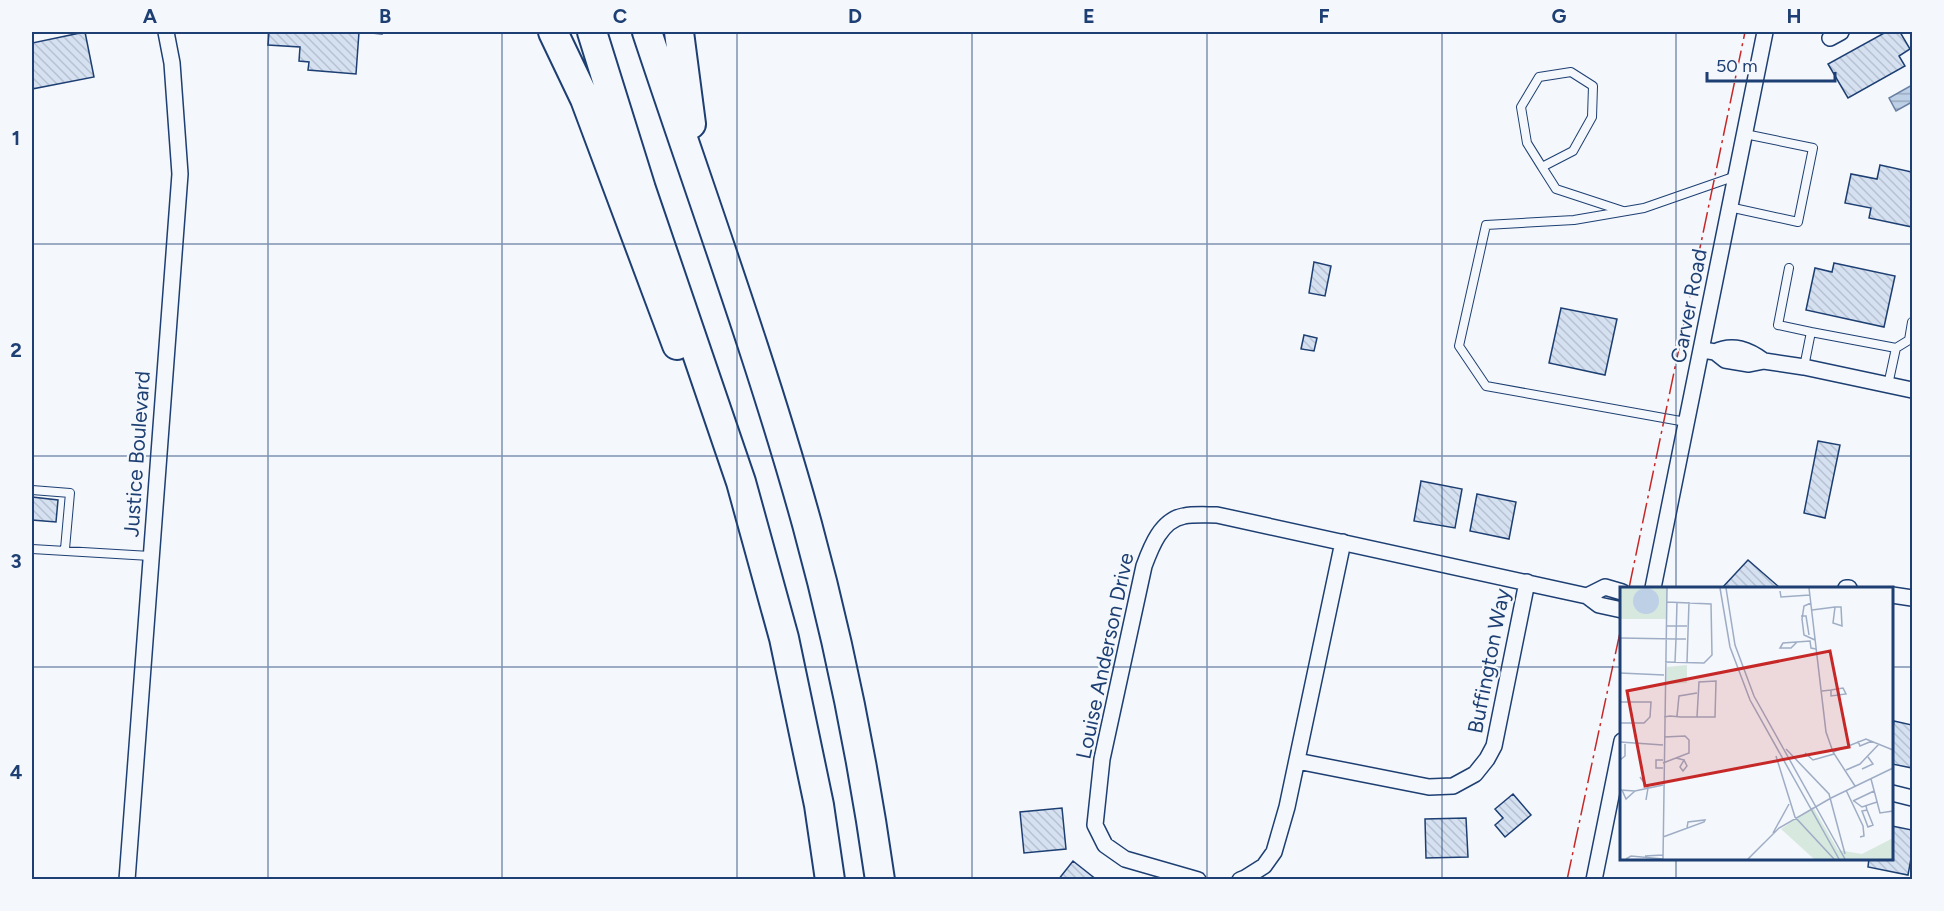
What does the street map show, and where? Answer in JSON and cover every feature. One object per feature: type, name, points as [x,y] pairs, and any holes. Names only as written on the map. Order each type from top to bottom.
[{"type":"highway","points":[[553,32],[585,99],[668,326],[741,482]]},
{"type":"highway","points":[[592,32],[641,189],[741,482],[784,638],[819,805],[830,879]]},
{"type":"highway","points":[[646,32],[764,381],[814,553],[868,794],[880,879]]},
{"type":"highway","points":[[679,32],[701,191]]},
{"type":"street","name":"Justice Boulevard","points":[[127,879],[180,174],[172,63],[166,32]]},
{"type":"street","name":"Carver Road","points":[[1653,587],[1687,422],[1709,351],[1729,207],[1765,32]]},
{"type":"street","points":[[1709,351],[1725,360],[1749,364],[1764,361],[1804,367],[1912,390]]},
{"type":"street","name":"Louise Anderson Drive","points":[[1198,879],[1125,858],[1105,845],[1095,825],[1102,759],[1144,566],[1153,541],[1164,527],[1181,516],[1217,515],[1587,596],[1605,587],[1620,591]]},
{"type":"street","points":[[1240,879],[1264,866],[1274,852],[1287,807],[1343,542]]},
{"type":"street","name":"Buffington Way","points":[[1297,761],[1429,787],[1453,786],[1475,774],[1494,746],[1527,582]]},
{"type":"street","points":[[1893,595],[1912,598]]},
{"type":"street","points":[[1587,596],[1599,605],[1620,610]]},
{"type":"street","points":[[1594,879],[1620,751]]},
{"type":"street","points":[[1893,793],[1912,798]]},
{"type":"lane","points":[[1542,167],[1574,151],[1592,117],[1593,86],[1571,72],[1539,77],[1521,107],[1527,143],[1542,167],[1556,189],[1624,211]]},
{"type":"lane","points":[[1729,207],[1798,222],[1813,148],[1745,134]]},
{"type":"lane","points":[[1687,422],[1486,386],[1459,346],[1486,225],[1574,220],[1644,208],[1736,176]]},
{"type":"lane","points":[[1789,268],[1778,325],[1896,348],[1909,340],[1912,322]]},
{"type":"lane","points":[[1804,367],[1811,332]]},
{"type":"lane","points":[[1888,385],[1896,348]]},
{"type":"lane","points":[[32,490],[70,493],[65,549]]},
{"type":"lane","points":[[32,549],[65,549],[150,556]]},
{"type":"water","points":[[1912,85],[1912,102],[1896,111],[1889,98]]},
{"type":"building","points":[[85,32],[94,77],[32,89],[32,43]]},
{"type":"building","points":[[269,32],[359,32],[356,74],[308,70],[309,62],[299,61],[300,47],[268,45]]},
{"type":"building","points":[[359,32],[382,32],[382,34]]},
{"type":"building","points":[[1886,32],[1900,32],[1910,49],[1899,56],[1905,66],[1848,98],[1828,64]]},
{"type":"building","points":[[1880,165],[1912,172],[1912,227],[1869,218],[1871,208],[1845,203],[1851,174],[1877,179]]},
{"type":"building","points":[[1314,262],[1331,266],[1325,296],[1309,293]]},
{"type":"building","points":[[1834,263],[1895,276],[1884,327],[1806,310],[1815,268],[1832,272]]},
{"type":"building","points":[[1561,308],[1617,319],[1605,375],[1549,363]]},
{"type":"building","points":[[1304,335],[1317,338],[1314,351],[1301,349]]},
{"type":"building","points":[[1818,441],[1840,445],[1825,518],[1804,513]]},
{"type":"building","points":[[1421,481],[1462,489],[1455,528],[1414,521]]},
{"type":"building","points":[[1477,494],[1516,502],[1509,539],[1470,531]]},
{"type":"building","points":[[32,497],[58,500],[56,522],[32,520]]},
{"type":"building","points":[[1748,560],[1779,587],[1723,587]]},
{"type":"building","points":[[1894,721],[1912,725],[1912,768],[1893,764]]},
{"type":"building","points":[[1513,794],[1531,815],[1505,837],[1495,825],[1503,818],[1495,809]]},
{"type":"building","points":[[1062,808],[1066,849],[1024,853],[1020,812]]},
{"type":"building","points":[[1466,818],[1468,857],[1426,858],[1425,819]]},
{"type":"building","points":[[1893,826],[1912,830],[1912,853],[1908,875],[1868,867],[1869,860],[1893,860]]},
{"type":"building","points":[[1073,861],[1097,880],[1058,880]]},
{"type":"power","points":[[1629,587],[1745,32]]},
{"type":"power","points":[[1567,880],[1620,632]]}]
